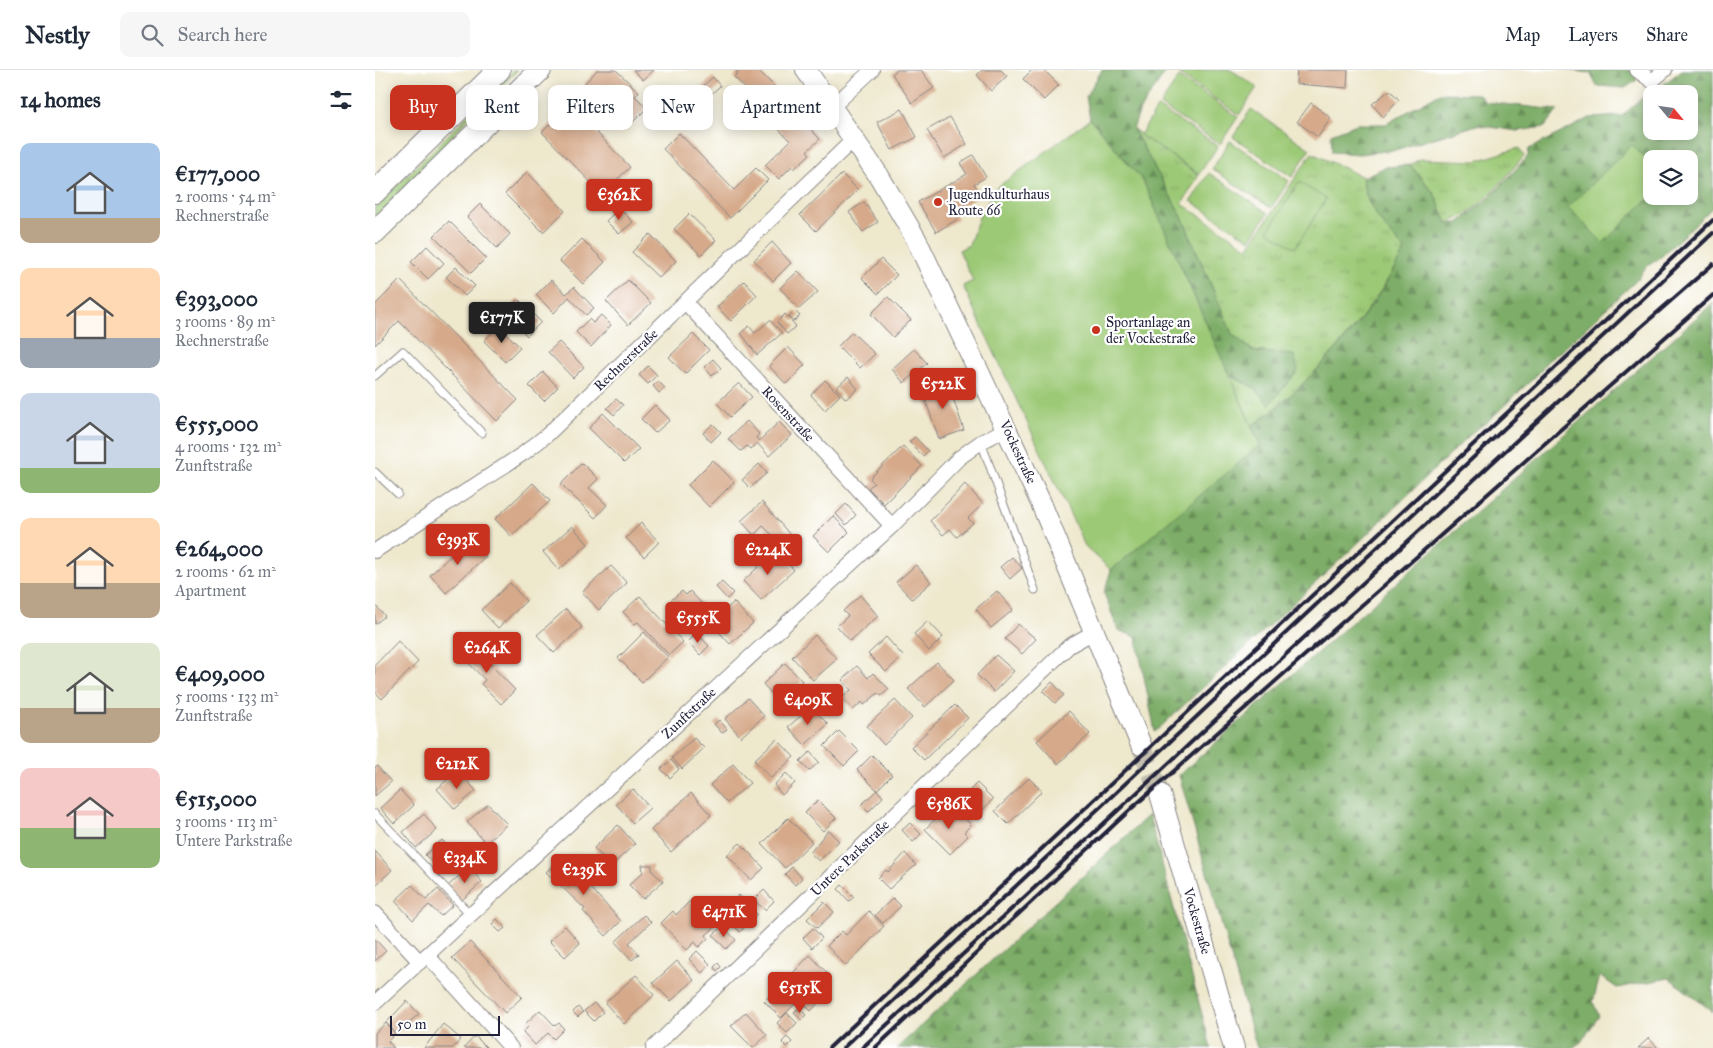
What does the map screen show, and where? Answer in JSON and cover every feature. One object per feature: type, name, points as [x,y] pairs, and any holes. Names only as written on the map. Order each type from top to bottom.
[{"type":"main road","points":[[375,192],[499,70]]},
{"type":"main road","points":[[375,232],[540,70]]},
{"type":"main road","name":"Vockestraße","points":[[806,70],[817,85]]},
{"type":"main road","name":"Vockestraße","points":[[839,117],[897,204],[1008,428],[1126,704],[1141,745]]},
{"type":"main road","name":"Vockestraße","points":[[1160,794],[1234,1048]]},
{"type":"street","points":[[839,101],[872,70]]},
{"type":"street","points":[[1637,70],[1652,81],[1665,70]]},
{"type":"street","name":"Rechnerstraße","points":[[375,551],[525,453],[547,435],[854,139]]},
{"type":"street","name":"Rosenstraße","points":[[686,303],[892,526]]},
{"type":"street","name":"Zunftstraße","points":[[375,1003],[892,526],[959,458],[981,442],[1008,428]]},
{"type":"street","name":"Untere Parkstraße","points":[[653,1048],[1069,646],[1094,632]]},
{"type":"street","points":[[375,913],[424,958],[511,1048]]},
{"type":"lane","points":[[375,376],[403,351],[482,433]]},
{"type":"lane","points":[[981,442],[1035,590]]},
{"type":"lane","points":[[375,472],[398,494]]},
{"type":"lane","points":[[375,814],[471,915]]},
{"type":"green space","points":[[514,70],[518,70],[503,85],[499,85]]},
{"type":"green space","points":[[1102,70],[1167,70],[1140,110],[1133,129],[1182,217],[1232,334],[1253,351],[1294,355],[1298,371],[1269,405],[1255,388],[1229,375],[1143,181],[1090,119],[1086,96]]},
{"type":"green space","points":[[1183,70],[1231,70],[1257,87],[1239,115],[1180,75]]},
{"type":"green space","points":[[1567,70],[1630,70],[1637,80],[1625,88],[1597,86],[1590,73]]},
{"type":"green space","points":[[1682,70],[1713,70],[1713,207],[1662,256],[1645,268],[1639,278],[1562,350],[1546,362],[1541,371],[1486,423],[1475,430],[1354,547],[1155,732],[1136,637],[1118,630],[1104,593],[1111,570],[1260,445],[1252,426],[1285,401],[1333,353],[1382,290],[1405,250],[1377,216],[1367,197],[1363,177],[1385,167],[1410,165],[1434,193],[1447,223],[1458,223],[1489,198],[1528,156],[1529,149],[1590,118],[1622,116],[1642,98],[1643,140],[1698,140],[1698,85],[1663,85]]},
{"type":"green space","points":[[1179,77],[1238,117],[1220,144],[1160,105]]},
{"type":"green space","points":[[1440,93],[1479,94],[1485,102],[1558,110],[1545,127],[1517,131],[1477,125],[1395,150],[1359,154],[1332,152],[1331,134],[1357,124],[1386,124]]},
{"type":"green space","points":[[1158,107],[1218,146],[1199,174],[1140,135]]},
{"type":"green space","points":[[1251,109],[1310,149],[1292,177],[1233,137]]},
{"type":"green space","points":[[466,117],[466,121],[426,168],[375,219],[375,207],[453,130],[456,130],[456,127]]},
{"type":"green space","name":"Sportanlage an der Vockestraße","points":[[1090,119],[1143,181],[1260,445],[1111,570],[1085,546],[963,286],[973,281],[959,250],[969,245],[979,217],[995,189]]},
{"type":"green space","points":[[1133,129],[1199,175],[1182,204],[1248,248],[1312,153],[1363,177],[1367,197],[1377,216],[1405,250],[1377,296],[1348,335],[1301,386],[1285,401],[1252,426],[1229,375],[1255,388],[1253,351],[1232,334],[1182,217]]},
{"type":"green space","points":[[1230,141],[1289,181],[1271,208],[1212,169]]},
{"type":"green space","points":[[1632,145],[1643,156],[1643,204],[1603,243],[1568,207]]},
{"type":"green space","points":[[1519,148],[1524,156],[1498,186],[1469,212],[1447,223],[1434,193],[1410,165],[1420,159],[1476,161]]},
{"type":"green space","points":[[1209,173],[1268,213],[1250,240],[1191,201]]},
{"type":"green space","points":[[1299,182],[1326,199],[1295,248],[1268,231]]},
{"type":"green space","points":[[1713,303],[1713,1012],[1669,978],[1617,988],[1600,976],[1593,1002],[1599,1016],[1581,1042],[1572,1048],[1257,1048],[1179,775]]},
{"type":"green space","points":[[1149,815],[1211,1048],[897,1048]]},
{"type":"building","points":[[597,70],[616,70],[632,85],[585,85]]},
{"type":"building","points":[[633,70],[654,70],[643,80]]},
{"type":"building","points":[[735,70],[758,70],[773,85],[742,85],[734,77],[738,73]]},
{"type":"building","points":[[897,70],[921,70],[934,88],[912,103],[892,74]]},
{"type":"building","points":[[982,70],[1001,70],[1007,76],[991,91],[977,75]]},
{"type":"building","points":[[1032,70],[1044,70],[1059,85],[1044,100],[1023,79]]},
{"type":"building","points":[[1297,70],[1348,70],[1347,88],[1296,84]]},
{"type":"building","points":[[713,77],[720,86],[713,92],[713,85],[704,85]]},
{"type":"building","points":[[633,86],[639,92],[635,96],[643,104],[643,112],[633,122]]},
{"type":"building","points":[[1390,90],[1399,100],[1383,117],[1372,104]]},
{"type":"building","points":[[1311,103],[1331,118],[1318,137],[1297,122]]},
{"type":"building","points":[[902,109],[917,137],[892,150],[877,122]]},
{"type":"building","points":[[950,117],[967,144],[944,158],[927,130]]},
{"type":"building","points":[[548,126],[548,130],[594,130],[630,167],[602,194],[542,132]]},
{"type":"building","points":[[780,130],[811,130],[820,139],[807,151],[810,154],[794,169],[792,166],[779,179],[765,165],[790,141]]},
{"type":"building","points":[[679,133],[734,190],[756,168],[768,180],[730,218],[663,149]]},
{"type":"building","points":[[973,155],[986,177],[974,184],[981,195],[953,211],[958,219],[936,232],[918,202],[967,174],[960,163]]},
{"type":"building","points":[[527,172],[565,211],[543,232],[505,194]]},
{"type":"building","points":[[842,174],[858,190],[816,231],[800,215]]},
{"type":"building","points":[[864,202],[878,222],[863,232],[849,212]]},
{"type":"building","points":[[480,204],[510,234],[497,248],[467,217]]},
{"type":"building","points":[[619,208],[633,222],[619,234],[606,221]]},
{"type":"building","points":[[689,214],[716,240],[701,255],[674,229]]},
{"type":"building","points":[[449,221],[486,258],[471,273],[434,236]]},
{"type":"building","points":[[650,234],[676,261],[659,278],[632,252]]},
{"type":"building","points":[[582,239],[605,262],[583,284],[560,261]]},
{"type":"building","points":[[772,242],[791,263],[773,281],[754,260]]},
{"type":"building","points":[[427,246],[444,263],[428,279],[411,262]]},
{"type":"building","points":[[881,259],[897,275],[878,294],[862,278]]},
{"type":"building","points":[[456,267],[475,286],[465,296],[446,277]]},
{"type":"building","points":[[798,271],[818,292],[799,309],[780,288]]},
{"type":"building","points":[[400,280],[518,400],[497,421],[399,321],[375,345],[375,305]]},
{"type":"building","points":[[551,280],[566,294],[574,287],[594,308],[586,315],[569,297],[554,313],[536,295]]},
{"type":"building","points":[[628,280],[651,303],[628,325],[606,301]]},
{"type":"building","points":[[744,281],[757,295],[731,321],[717,307]]},
{"type":"building","points":[[888,297],[911,320],[893,337],[871,314]]},
{"type":"building","points":[[518,299],[541,322],[527,336],[518,326],[513,331],[500,319]]},
{"type":"building","points":[[795,311],[800,316],[794,321],[789,317]]},
{"type":"building","points":[[785,314],[796,326],[787,334],[777,322]]},
{"type":"building","points":[[601,315],[611,325],[591,347],[576,332],[589,319],[593,323]]},
{"type":"building","points":[[770,320],[782,333],[757,355],[741,333],[749,326],[755,333]]},
{"type":"building","points":[[499,326],[520,347],[505,362],[484,341]]},
{"type":"building","points":[[852,332],[875,354],[860,368],[838,346]]},
{"type":"building","points":[[693,334],[709,350],[685,374],[669,357]]},
{"type":"building","points":[[559,342],[584,367],[573,378],[548,352]]},
{"type":"building","points":[[788,347],[805,365],[786,384],[769,366]]},
{"type":"building","points":[[914,349],[927,363],[904,383],[892,369]]},
{"type":"building","points":[[713,359],[721,368],[712,376],[704,367]]},
{"type":"building","points":[[648,366],[657,375],[648,384],[639,375]]},
{"type":"building","points":[[543,372],[558,387],[544,401],[529,386]]},
{"type":"building","points":[[848,377],[858,389],[846,399],[836,388]]},
{"type":"building","points":[[825,380],[840,395],[825,410],[811,395]]},
{"type":"building","points":[[658,381],[665,388],[659,393],[653,386]]},
{"type":"building","points":[[947,381],[964,430],[939,439],[922,390]]},
{"type":"building","points":[[739,383],[752,397],[730,417],[717,403]]},
{"type":"building","points":[[616,399],[623,405],[614,415],[607,408]]},
{"type":"building","points":[[655,405],[670,420],[655,433],[641,419]]},
{"type":"building","points":[[603,413],[639,449],[624,463],[589,428]]},
{"type":"building","points":[[747,421],[759,434],[756,438],[759,441],[779,422],[792,435],[769,456],[757,443],[750,449],[747,446],[741,451],[728,439]]},
{"type":"building","points":[[713,424],[721,432],[711,442],[703,433]]},
{"type":"building","points":[[915,437],[928,451],[923,456],[909,442]]},
{"type":"building","points":[[903,446],[922,466],[884,504],[868,488],[874,483],[870,478]]},
{"type":"building","points":[[713,460],[734,482],[709,507],[688,485]]},
{"type":"building","points":[[582,463],[598,479],[589,488],[607,505],[595,518],[561,484]]},
{"type":"building","points":[[759,464],[767,473],[750,488],[742,480]]},
{"type":"building","points":[[533,483],[550,501],[511,536],[495,519]]},
{"type":"building","points":[[965,484],[983,504],[968,518],[973,523],[957,537],[950,529],[943,535],[930,521]]},
{"type":"building","points":[[762,502],[797,543],[788,550],[763,526],[754,535],[741,521]]},
{"type":"building","points":[[846,504],[856,515],[846,525],[836,514]]},
{"type":"building","points":[[833,516],[849,532],[829,552],[813,536]]},
{"type":"building","points":[[641,523],[659,542],[644,557],[626,538]]},
{"type":"building","points":[[572,526],[588,544],[559,570],[543,552]]},
{"type":"building","points":[[470,538],[486,556],[446,593],[430,575]]},
{"type":"building","points":[[776,551],[794,570],[761,600],[743,581]]},
{"type":"building","points":[[1012,557],[1022,568],[1010,579],[1000,567]]},
{"type":"building","points":[[916,565],[931,582],[912,599],[896,582]]},
{"type":"building","points":[[611,566],[627,583],[599,610],[582,592]]},
{"type":"building","points":[[722,582],[733,593],[727,599],[716,587]]},
{"type":"building","points":[[510,583],[526,601],[498,628],[481,610]]},
{"type":"building","points":[[682,591],[686,595],[690,591],[703,605],[685,622],[672,608],[675,605],[671,600]]},
{"type":"building","points":[[997,591],[1013,610],[991,628],[976,609]]},
{"type":"building","points":[[860,595],[878,616],[850,641],[837,626],[848,616],[843,611]]},
{"type":"building","points":[[640,596],[683,642],[669,655],[638,622],[635,624],[623,612]]},
{"type":"building","points":[[734,602],[753,623],[730,644],[711,623]]},
{"type":"building","points":[[375,605],[385,616],[375,624]]},
{"type":"building","points":[[566,609],[582,627],[554,653],[537,635]]},
{"type":"building","points":[[928,621],[943,637],[929,651],[914,634]]},
{"type":"building","points":[[1018,624],[1036,639],[1022,654],[1005,639]]},
{"type":"building","points":[[644,632],[668,657],[642,682],[618,658]]},
{"type":"building","points":[[697,633],[709,646],[700,655],[688,642]]},
{"type":"building","points":[[815,635],[837,659],[813,680],[792,657]]},
{"type":"building","points":[[886,637],[903,656],[886,672],[868,654]]},
{"type":"building","points":[[398,641],[418,662],[382,699],[375,692],[375,665]]},
{"type":"building","points":[[468,641],[515,690],[501,704],[481,684],[485,680],[458,652]]},
{"type":"building","points":[[996,655],[1014,671],[994,692],[977,675]]},
{"type":"building","points":[[937,662],[954,680],[925,707],[908,689]]},
{"type":"building","points":[[785,663],[802,681],[779,702],[763,684]]},
{"type":"building","points":[[857,666],[868,678],[873,673],[889,689],[881,696],[878,693],[864,705],[862,702],[853,710],[842,698],[851,690],[842,680]]},
{"type":"building","points":[[1052,682],[1064,695],[1055,703],[1043,691]]},
{"type":"building","points":[[748,698],[764,716],[741,737],[725,719]]},
{"type":"building","points":[[895,700],[912,718],[884,745],[867,726]]},
{"type":"building","points":[[955,705],[968,718],[924,760],[911,747]]},
{"type":"building","points":[[811,707],[828,724],[805,745],[788,727]]},
{"type":"building","points":[[1069,711],[1090,734],[1058,764],[1037,741]]},
{"type":"building","points":[[719,720],[727,729],[722,733],[714,724]]},
{"type":"building","points":[[839,731],[859,751],[844,766],[824,746]]},
{"type":"building","points":[[694,738],[704,748],[682,769],[672,758]]},
{"type":"building","points":[[777,739],[794,757],[771,778],[754,760]]},
{"type":"building","points":[[810,752],[819,762],[809,771],[800,761]]},
{"type":"building","points":[[872,755],[892,775],[877,790],[857,770]]},
{"type":"building","points":[[671,760],[679,769],[670,778],[661,769]]},
{"type":"building","points":[[733,764],[750,783],[727,803],[710,785]]},
{"type":"building","points":[[377,766],[391,782],[375,796],[375,768]]},
{"type":"building","points":[[458,770],[476,791],[455,809],[437,789]]},
{"type":"building","points":[[786,773],[795,783],[782,795],[774,785]]},
{"type":"building","points":[[1029,778],[1042,791],[1008,824],[995,811]]},
{"type":"building","points":[[977,783],[993,799],[978,815],[961,799]]},
{"type":"building","points":[[633,789],[650,808],[633,823],[616,804]]},
{"type":"building","points":[[400,790],[414,805],[394,824],[380,808]]},
{"type":"building","points":[[877,790],[883,797],[868,812],[861,805]]},
{"type":"building","points":[[691,793],[711,815],[671,852],[651,830]]},
{"type":"building","points":[[818,800],[836,818],[823,831],[805,813]]},
{"type":"building","points":[[488,804],[507,824],[486,843],[467,822]]},
{"type":"building","points":[[957,810],[971,825],[964,832],[968,836],[950,854],[925,829],[944,811],[950,817]]},
{"type":"building","points":[[424,814],[437,830],[416,848],[403,832]]},
{"type":"building","points":[[788,818],[812,842],[785,868],[762,844]]},
{"type":"building","points":[[910,823],[921,834],[913,842],[902,830]]},
{"type":"building","points":[[618,825],[635,844],[611,866],[594,848]]},
{"type":"building","points":[[828,830],[839,841],[819,861],[810,853]]},
{"type":"building","points":[[442,840],[458,858],[442,873],[425,855]]},
{"type":"building","points":[[740,843],[764,868],[751,880],[727,855]]},
{"type":"building","points":[[375,851],[392,870],[375,886]]},
{"type":"building","points":[[905,853],[916,865],[889,889],[878,878],[886,870],[888,872]]},
{"type":"building","points":[[562,857],[621,921],[606,936],[583,911],[585,909],[546,872]]},
{"type":"building","points":[[642,865],[652,865],[652,871],[663,881],[643,899],[629,885],[643,872]]},
{"type":"building","points":[[469,867],[482,882],[461,901],[448,886]]},
{"type":"building","points":[[792,867],[802,878],[795,885],[785,874]]},
{"type":"building","points":[[412,885],[426,900],[438,889],[453,905],[441,916],[429,905],[413,920],[395,901]]},
{"type":"building","points":[[842,885],[854,897],[849,901],[838,889]]},
{"type":"building","points":[[764,890],[774,901],[765,910],[754,900]]},
{"type":"building","points":[[739,895],[757,914],[740,932],[721,913]]},
{"type":"building","points":[[893,898],[901,906],[883,923],[875,915]]},
{"type":"building","points":[[690,901],[715,927],[706,935],[708,938],[699,947],[695,942],[687,950],[661,923],[673,911],[676,915]]},
{"type":"building","points":[[824,902],[834,912],[817,928],[807,919]]},
{"type":"building","points":[[869,911],[884,926],[846,966],[827,946],[842,931],[846,935]]},
{"type":"building","points":[[644,915],[651,922],[629,943],[639,954],[632,960],[615,942]]},
{"type":"building","points":[[497,919],[505,928],[500,932],[492,924]]},
{"type":"building","points":[[565,926],[580,943],[565,957],[549,941]]},
{"type":"building","points":[[723,926],[736,940],[726,949],[713,935]]},
{"type":"building","points":[[813,928],[822,938],[812,948],[803,938]]},
{"type":"building","points":[[375,939],[386,951],[375,961]]},
{"type":"building","points":[[470,942],[522,997],[505,1013],[452,958]]},
{"type":"building","points":[[697,951],[710,964],[702,973],[689,959]]},
{"type":"building","points":[[810,955],[829,975],[814,990],[822,999],[811,1011],[802,1002],[807,997],[799,990],[804,985],[793,973]]},
{"type":"building","points":[[677,961],[694,980],[671,1001],[653,983]]},
{"type":"building","points":[[718,963],[721,967],[717,971],[714,967]]},
{"type":"building","points":[[636,975],[654,995],[624,1024],[605,1003]]},
{"type":"building","points":[[784,982],[800,999],[781,1018],[764,1001]]},
{"type":"building","points":[[407,1001],[419,1014],[396,1033],[386,1023]]},
{"type":"building","points":[[594,1003],[603,1012],[594,1021],[584,1011]]},
{"type":"building","points":[[578,1007],[583,1012],[578,1017],[573,1012]]},
{"type":"building","points":[[799,1008],[806,1015],[801,1020],[794,1012]]},
{"type":"building","points":[[540,1010],[555,1026],[559,1023],[564,1029],[554,1039],[548,1033],[535,1045],[523,1032],[528,1027],[525,1024]]},
{"type":"building","points":[[746,1012],[767,1035],[753,1048],[731,1026]]},
{"type":"building","points":[[787,1013],[797,1023],[787,1033],[777,1023]]},
{"type":"building","points":[[386,1023],[395,1034],[388,1041],[394,1048],[375,1048],[375,1033]]},
{"type":"building","points":[[443,1024],[461,1039],[453,1048],[424,1048]]},
{"type":"building","points":[[475,1036],[487,1048],[464,1048]]},
{"type":"building","points":[[787,1037],[792,1042],[787,1047],[782,1042]]},
{"type":"building","points":[[1649,1038],[1658,1048],[1638,1048]]},
{"type":"tunnel","points":[[1141,745],[1160,794]]},
{"type":"railway","points":[[829,1048],[1713,220]]},
{"type":"railway","points":[[843,1048],[1713,233]]},
{"type":"railway","points":[[862,1048],[1603,360],[1713,264]]},
{"type":"railway","points":[[875,1048],[1132,808],[1713,295]]},
{"type":"place","name":"Jugendkulturhaus Route 66","points":[[938,202]]},
{"type":"place","name":"Sportanlage an der Vockestraße","points":[[1096,330]]}]
